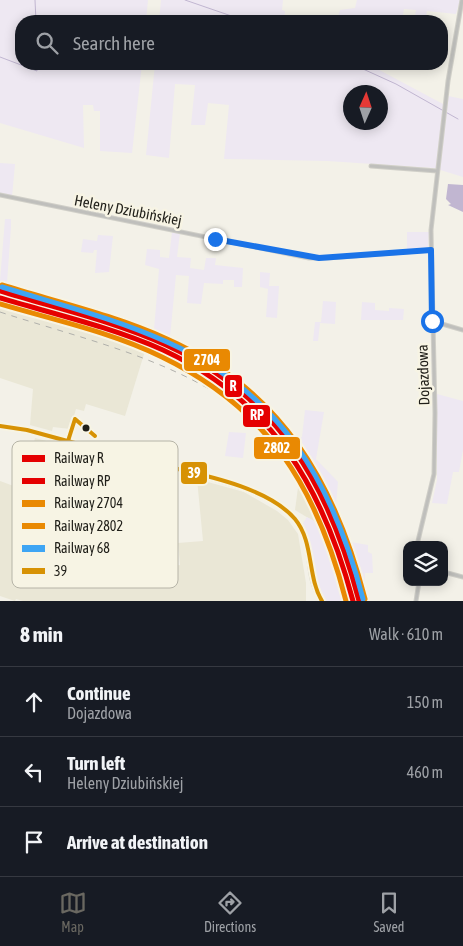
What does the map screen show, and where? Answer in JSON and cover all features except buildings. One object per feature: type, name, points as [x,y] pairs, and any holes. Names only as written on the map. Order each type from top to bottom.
[{"type":"street","name":"Dojazdowa","points":[[418,541],[434,474],[435,413],[431,250],[437,171],[444,108],[462,0]]},
{"type":"street","points":[[371,166],[437,171]]},
{"type":"street","name":"Heleny Dziubińskiej","points":[[0,195],[315,258],[431,250]]},
{"type":"street","points":[[432,321],[463,330]]},
{"type":"street","points":[[0,426],[27,430],[68,441]]},
{"type":"street","points":[[178,470],[240,487],[268,501],[291,516],[300,528],[305,543],[312,585],[322,601]]},
{"type":"street","points":[[448,573],[463,577]]},
{"type":"street","points":[[416,601],[418,586]]},
{"type":"shaded area","points":[[0,0],[148,0],[147,15],[15,15],[15,70],[141,70],[132,153],[100,151],[100,111],[94,111],[93,105],[83,105],[84,148],[0,123]]},
{"type":"shaded area","points":[[161,0],[283,0],[282,10],[285,11],[285,15],[160,15]]},
{"type":"shaded area","points":[[357,0],[460,0],[456,14],[427,11],[426,15],[415,15],[416,10],[404,9],[403,15],[339,15],[340,10],[355,8]]},
{"type":"shaded area","points":[[154,70],[379,70],[443,104],[446,105],[448,96],[463,99],[463,177],[434,168],[327,161],[224,159],[229,105],[208,103],[205,125],[191,125],[195,85],[175,84],[169,158],[146,155]]},
{"type":"shaded area","points":[[0,163],[15,164],[12,197],[0,194]]},
{"type":"shaded area","points":[[448,184],[463,185],[463,212],[448,205],[451,204],[446,199]]},
{"type":"shaded area","points":[[5,219],[11,219],[7,283],[0,281]]},
{"type":"shaded area","points":[[172,232],[180,233],[177,257],[191,258],[190,268],[204,270],[206,258],[216,258],[215,265],[243,268],[242,287],[234,287],[234,280],[223,280],[223,284],[204,283],[201,304],[187,303],[189,276],[176,275],[170,337],[154,330],[159,269],[145,265],[147,249],[160,250],[160,257],[169,258]]},
{"type":"shaded area","points":[[407,232],[429,232],[428,247],[407,250]]},
{"type":"shaded area","points":[[98,235],[113,236],[109,272],[95,273],[97,250],[94,250],[93,253],[81,252],[83,239],[97,241]]},
{"type":"shaded area","points":[[260,272],[270,273],[269,286],[279,286],[277,318],[266,317],[268,289],[260,287]]},
{"type":"shaded area","points":[[323,301],[336,302],[335,324],[320,323],[318,341],[313,341],[315,322],[321,322]]},
{"type":"shaded area","points":[[362,302],[375,303],[375,310],[389,311],[389,308],[404,309],[403,320],[361,320]]},
{"type":"shaded area","points":[[0,305],[145,351],[125,416],[86,404],[84,411],[76,409],[70,429],[53,427],[52,431],[30,425],[33,389],[0,378]]},
{"type":"shaded area","points":[[437,394],[463,401],[463,450],[459,472],[453,472],[447,504],[432,503],[437,480]]},
{"type":"shaded area","points":[[305,410],[324,412],[316,459],[338,482],[336,505],[350,542],[346,541],[331,503],[292,441],[302,437]]},
{"type":"shaded area","points":[[229,432],[246,433],[243,458],[225,456]]},
{"type":"shaded area","points":[[35,438],[47,441],[34,441]]},
{"type":"shaded area","points":[[271,438],[301,473],[324,513],[340,556],[349,601],[326,601],[318,591],[302,525],[307,517],[327,528],[318,508],[278,447],[274,460],[270,460]]},
{"type":"shaded area","points":[[197,479],[244,492],[277,511],[288,520],[298,534],[306,583],[306,601],[23,601],[16,599],[15,601],[0,596],[0,481],[12,485],[12,588],[178,588],[178,565],[180,565],[178,543],[203,541]]},
{"type":"shaded area","points":[[299,480],[318,508],[328,530],[295,510]]},
{"type":"shaded area","points":[[351,542],[368,545],[368,552],[372,554],[373,573],[365,573],[365,600]]},
{"type":"waterway","points":[[35,0],[36,15]]},
{"type":"waterway","points":[[185,0],[229,15]]},
{"type":"waterway","points":[[0,57],[15,63]]},
{"type":"waterway","points":[[365,70],[396,84],[458,119]]},
{"type":"railway","points":[[0,296],[143,341],[201,369],[235,393],[264,420],[290,450],[311,484],[329,520],[343,559],[354,601]]},
{"type":"railway","points":[[0,312],[135,355],[168,368],[230,402],[258,423]]},
{"type":"rail line","name":"2704","points":[[2,285],[147,330],[207,360],[242,385],[272,413],[298,445],[319,479],[338,517],[353,557],[365,599]]},
{"type":"rail line","name":"68","points":[[2,287],[147,333],[207,363],[242,387],[271,415],[296,446],[318,480],[336,517],[351,557],[363,599]]},
{"type":"rail line","name":"R","points":[[0,291],[146,336],[206,366],[240,391],[269,418],[294,449],[315,483],[332,519],[347,559],[359,601]]},
{"type":"rail line","name":"RP","points":[[0,298],[103,328],[163,350],[202,371],[235,395],[264,422],[288,452],[309,485],[326,521],[341,560],[353,601]]},
{"type":"rail line","name":"2802","points":[[0,304],[82,327],[143,348],[199,378],[232,401],[260,427],[283,456],[303,488],[320,523],[334,560],[346,601]]},
{"type":"transit line","name":"39","points":[[68,441],[75,419],[95,436]]},
{"type":"transit line","name":"39","points":[[0,426],[27,430],[69,441]]},
{"type":"transit line","name":"39","points":[[178,469],[247,488],[282,507],[295,519],[301,528],[308,548],[314,581],[322,601]]},
{"type":"route","points":[[215,239],[292,255],[319,258],[431,250],[432,321]]}]
